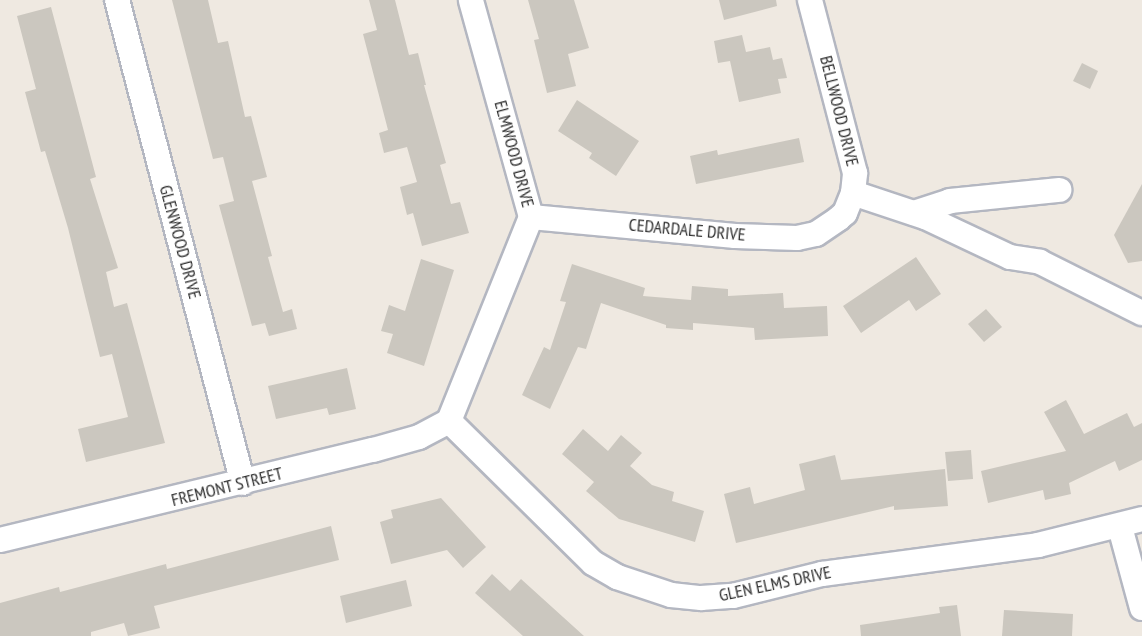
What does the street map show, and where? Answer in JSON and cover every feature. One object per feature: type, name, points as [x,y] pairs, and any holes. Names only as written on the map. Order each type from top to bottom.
[{"type":"street","name":"GLENWOOD DRIVE","points":[[117,0],[243,483]]},
{"type":"street","name":"ELMWOOD DRIVE","points":[[449,421],[531,217],[471,0]]},
{"type":"street","name":"BELLWOOD DRIVE","points":[[810,0],[855,173],[853,193]]},
{"type":"street","points":[[914,213],[950,201],[1059,190]]},
{"type":"street","name":"CEDARDALE DRIVE","points":[[531,217],[735,236],[797,238],[816,234],[838,219],[845,213],[853,193]]},
{"type":"street","points":[[853,193],[914,213],[1010,257],[1040,262],[1142,313]]},
{"type":"street","name":"FREMONT STREET","points":[[0,540],[243,483],[419,437],[449,421]]},
{"type":"street","name":"GLEN ELMS DRIVE","points":[[449,421],[593,563],[617,577],[671,595],[701,598],[733,596],[822,573],[1038,545],[1131,523],[1142,608]]},
{"type":"building","points":[[172,0],[208,0],[218,43],[228,41],[245,117],[251,116],[267,177],[252,181],[272,256],[268,257],[283,312],[292,309],[297,329],[269,336],[265,323],[252,326],[219,205],[234,201],[223,157],[213,159]]},
{"type":"building","points":[[369,0],[395,0],[409,55],[418,53],[446,163],[440,165],[451,204],[460,202],[469,233],[422,246],[413,213],[407,215],[400,187],[417,182],[407,147],[384,153],[379,133],[388,130],[363,34],[377,30]]},
{"type":"building","points":[[528,0],[574,0],[589,48],[568,54],[576,86],[547,93],[534,40],[539,39]]},
{"type":"building","points":[[719,0],[776,0],[777,6],[724,20]]},
{"type":"building","points":[[51,7],[96,177],[90,179],[118,268],[106,272],[114,307],[127,303],[165,443],[86,462],[78,429],[128,417],[112,354],[100,357],[68,228],[45,151],[41,152],[25,92],[36,89],[17,16]]},
{"type":"building","points":[[742,35],[746,52],[770,47],[773,60],[782,58],[787,78],[778,79],[781,93],[739,102],[730,61],[718,63],[714,41]]},
{"type":"building","points":[[1082,63],[1098,71],[1090,89],[1073,81]]},
{"type":"building","points":[[577,100],[639,141],[616,176],[589,158],[592,153],[558,131]]},
{"type":"building","points":[[799,138],[804,162],[696,184],[690,156],[717,150],[718,155]]},
{"type":"building","points":[[1142,184],[1142,261],[1128,263],[1114,235]]},
{"type":"building","points":[[916,257],[941,294],[916,311],[909,300],[861,333],[843,306]]},
{"type":"building","points":[[421,259],[454,270],[424,366],[387,353],[393,334],[381,331],[389,305],[405,311]]},
{"type":"building","points":[[572,264],[645,288],[643,296],[691,300],[692,286],[728,289],[728,296],[783,293],[784,308],[827,306],[828,336],[755,340],[754,328],[693,323],[693,330],[666,328],[666,325],[601,303],[586,349],[578,347],[550,409],[522,395],[544,347],[550,350],[566,302],[560,301]]},
{"type":"building","points":[[986,309],[1002,327],[984,342],[968,324]]},
{"type":"building","points":[[347,368],[356,409],[329,415],[327,408],[276,419],[268,386]]},
{"type":"building","points":[[1066,400],[1084,434],[1127,413],[1134,427],[1142,423],[1142,460],[1119,471],[1115,461],[1069,483],[1071,494],[1045,500],[1043,490],[988,503],[981,471],[1066,451],[1044,412]]},
{"type":"building","points":[[583,429],[608,451],[621,435],[642,453],[630,466],[652,485],[674,492],[672,501],[704,511],[695,542],[619,519],[586,491],[594,482],[562,454]]},
{"type":"building","points":[[971,450],[973,479],[948,481],[945,452]]},
{"type":"building","points":[[835,455],[841,480],[945,469],[948,506],[894,510],[894,506],[736,543],[724,494],[750,487],[754,504],[805,490],[799,464]]},
{"type":"building","points":[[441,498],[486,547],[463,568],[447,550],[391,564],[380,522],[393,518],[391,510]]},
{"type":"building","points":[[331,526],[339,560],[154,606],[160,628],[128,636],[124,623],[91,632],[91,636],[0,636],[0,603],[59,587],[60,592],[166,564],[167,569]]},
{"type":"building","points":[[492,574],[510,591],[521,579],[584,636],[523,636],[475,593]]},
{"type":"building","points":[[406,580],[412,606],[346,623],[340,596]]},
{"type":"building","points":[[957,605],[961,636],[861,636],[860,625],[940,613],[939,607]]},
{"type":"building","points":[[1004,610],[1073,614],[1072,636],[1002,636]]}]
